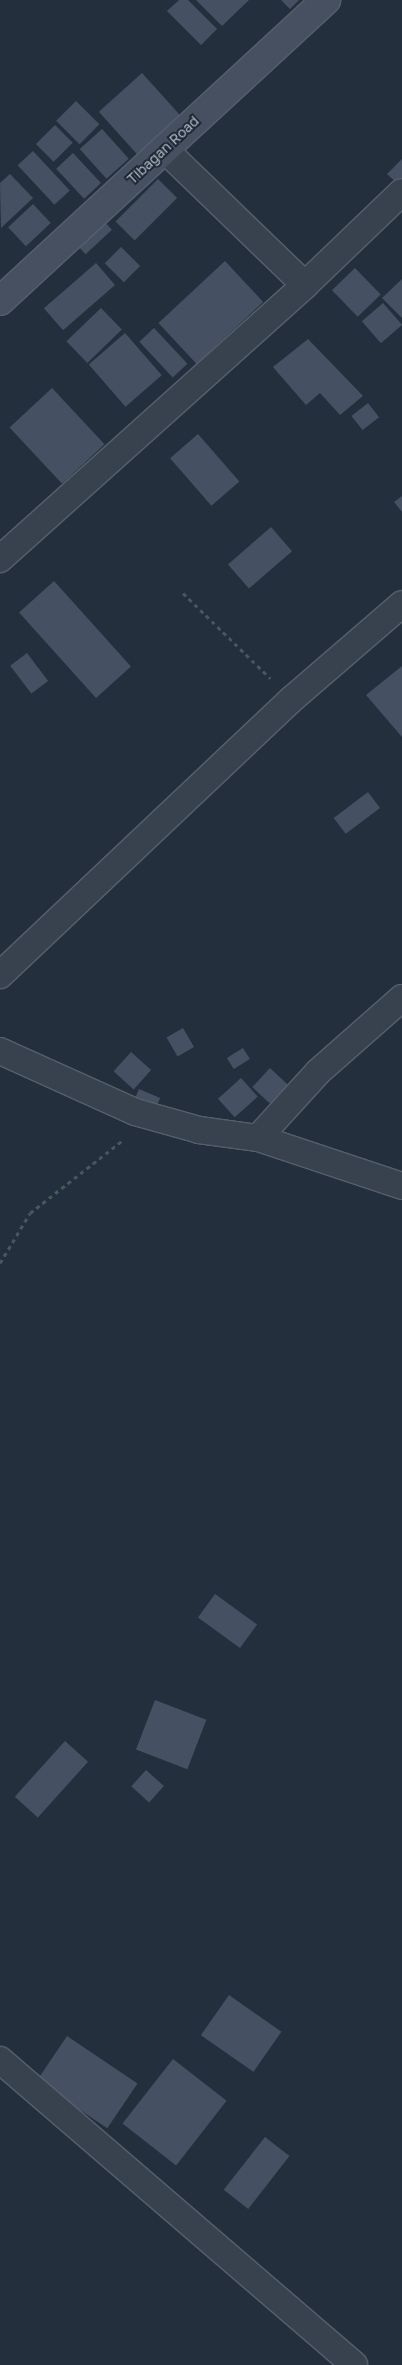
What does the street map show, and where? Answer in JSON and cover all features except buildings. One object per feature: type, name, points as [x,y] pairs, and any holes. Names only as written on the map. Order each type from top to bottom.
[{"type":"main road","name":"Tibagan Road","points":[[0,301],[326,0]]},
{"type":"street","points":[[164,149],[305,285]]},
{"type":"street","points":[[0,559],[305,285],[402,192]]},
{"type":"street","points":[[0,975],[292,699],[402,604]]},
{"type":"street","points":[[258,1138],[318,1072],[402,998]]},
{"type":"street","points":[[0,1051],[149,1116],[199,1130],[258,1138],[402,1186]]},
{"type":"street","points":[[0,2060],[354,2365]]},
{"type":"path","points":[[183,593],[292,699]]},
{"type":"path","points":[[0,1263],[30,1213],[149,1116]]}]
